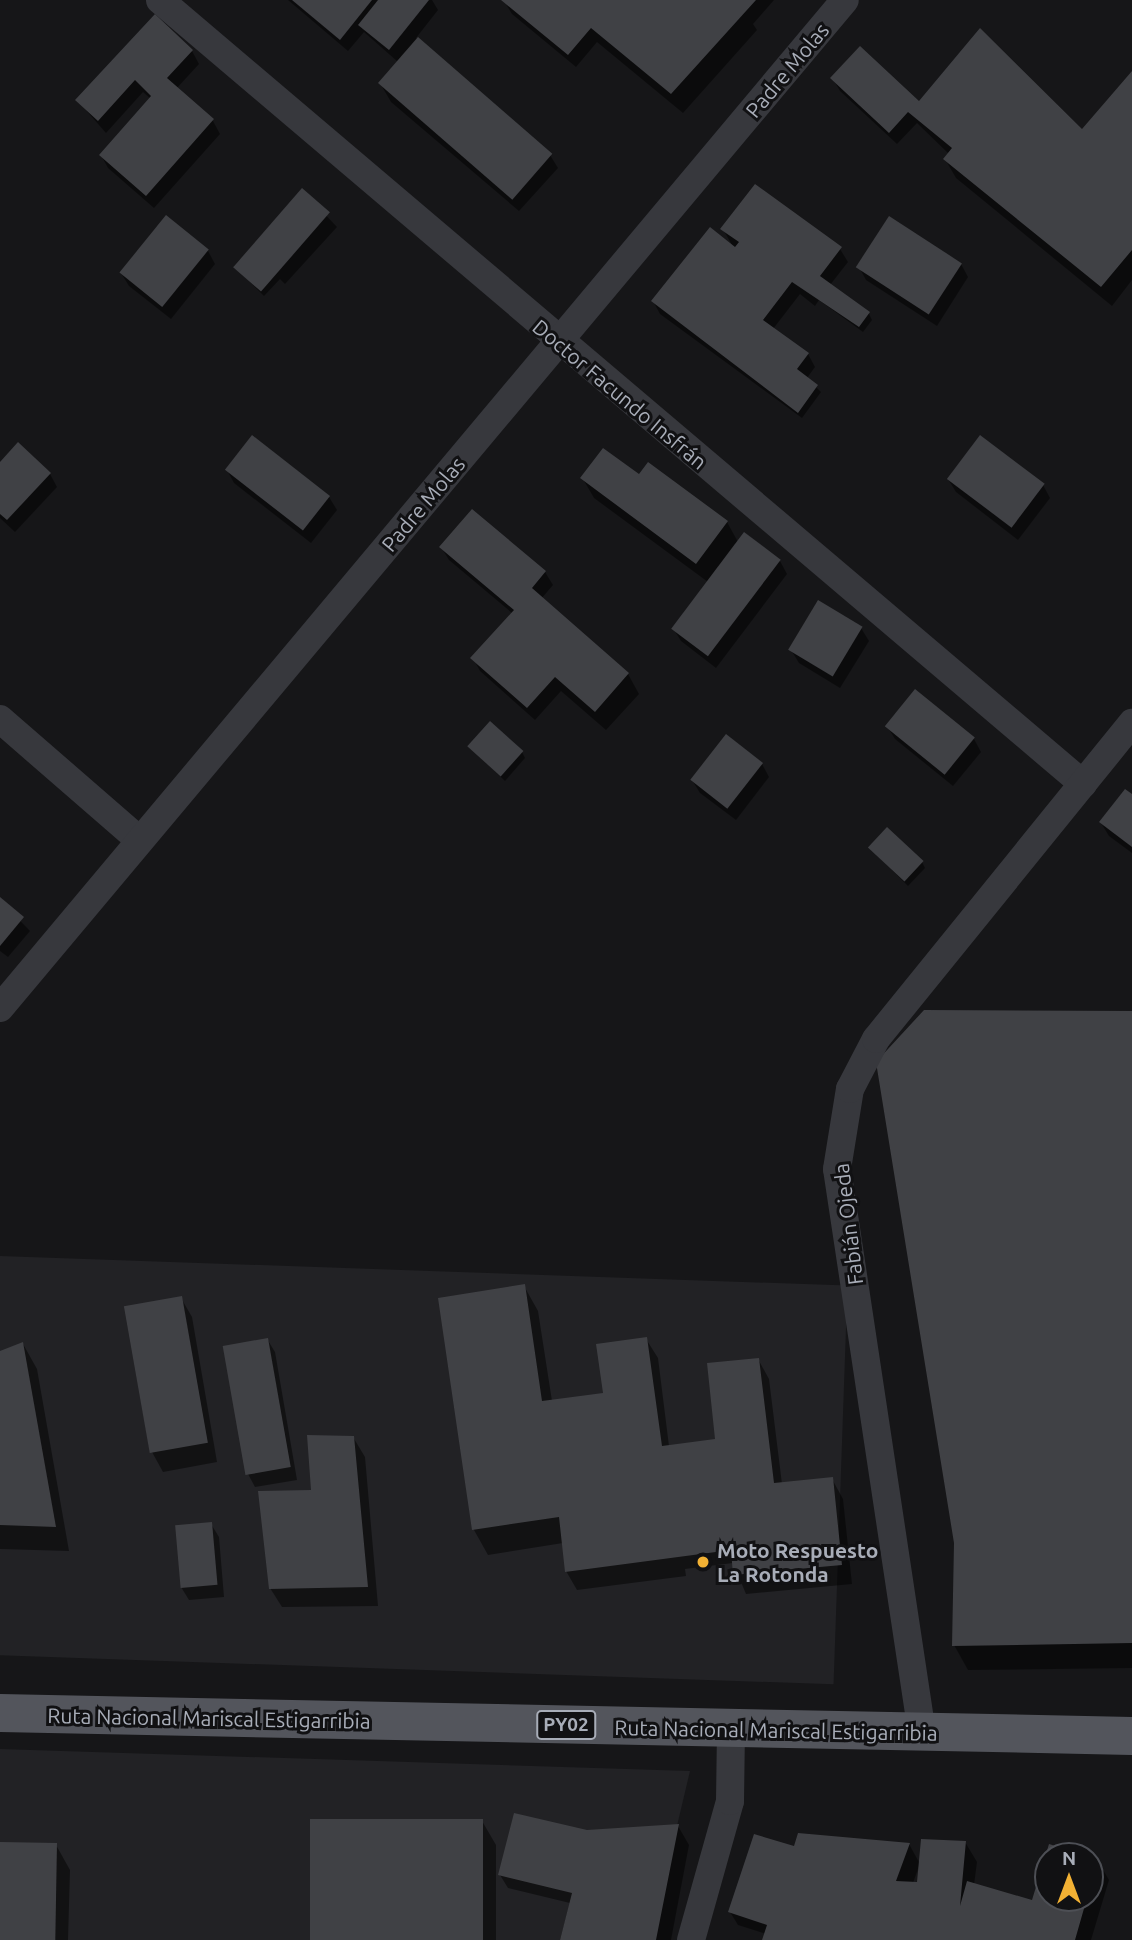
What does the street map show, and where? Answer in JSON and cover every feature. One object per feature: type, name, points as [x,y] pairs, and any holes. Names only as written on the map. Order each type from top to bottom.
[{"type":"main road","name":"Ruta Nacional Mariscal Estigarribia","points":[[0,1713],[1132,1736]]},
{"type":"street","name":"Doctor Facundo Insfrán","points":[[160,0],[560,344],[1083,784]]},
{"type":"street","name":"Padre Molas","points":[[0,1008],[138,839],[560,344],[845,0]]},
{"type":"street","points":[[0,719],[138,839]]},
{"type":"street","name":"Fabián Ojeda","points":[[922,1733],[837,1169],[850,1089],[876,1039],[1132,723]]},
{"type":"street","points":[[691,1940],[730,1801],[731,1729]]},
{"type":"shaded area","points":[[0,1256],[847,1286],[834,1684],[0,1655]]},
{"type":"shaded area","points":[[0,1749],[690,1771],[650,1940],[0,1940]]},
{"type":"building","points":[[292,0],[372,0],[340,40]]},
{"type":"building","points":[[378,0],[429,0],[389,50],[358,25]]},
{"type":"building","points":[[501,0],[756,0],[671,94],[591,28],[568,55]]},
{"type":"building","points":[[155,14],[193,50],[167,78],[214,119],[146,196],[99,155],[151,96],[135,80],[98,121],[75,100]]},
{"type":"building","points":[[980,28],[1082,129],[1132,71],[1132,250],[1101,287],[943,159],[952,148],[908,112],[889,133],[830,78],[860,46],[919,101]]},
{"type":"building","points":[[418,37],[552,154],[512,200],[378,83]]},
{"type":"building","points":[[755,184],[842,247],[820,276],[870,312],[859,327],[792,282],[763,320],[809,353],[797,369],[818,385],[798,413],[651,301],[710,227],[735,247],[739,242],[720,229]]},
{"type":"building","points":[[302,188],[330,212],[261,292],[233,267]]},
{"type":"building","points":[[166,215],[209,250],[162,307],[119,273]]},
{"type":"building","points":[[889,216],[962,263],[929,315],[856,267]]},
{"type":"building","points":[[252,435],[330,496],[303,531],[225,470]]},
{"type":"building","points":[[980,435],[1045,484],[1012,528],[947,479]]},
{"type":"building","points":[[18,442],[51,473],[7,520],[0,514],[0,462]]},
{"type":"building","points":[[603,448],[639,474],[648,462],[728,521],[696,564],[580,478]]},
{"type":"building","points":[[472,509],[546,571],[532,588],[629,673],[595,712],[555,677],[527,708],[470,658],[514,610],[439,547]]},
{"type":"building","points":[[744,532],[781,560],[708,656],[671,629]]},
{"type":"building","points":[[818,600],[863,627],[833,676],[788,650]]},
{"type":"building","points":[[915,689],[975,737],[945,775],[885,726]]},
{"type":"building","points":[[490,721],[523,751],[501,776],[467,746]]},
{"type":"building","points":[[726,734],[763,763],[727,809],[690,780]]},
{"type":"building","points":[[1125,789],[1132,794],[1132,847],[1099,822]]},
{"type":"building","points":[[887,827],[924,861],[904,882],[868,847]]},
{"type":"building","points":[[0,897],[24,917],[0,946]]},
{"type":"building","points":[[924,1010],[1132,1011],[1132,1643],[952,1646],[954,1543],[876,1062]]},
{"type":"building","points":[[525,1284],[542,1401],[603,1393],[596,1344],[647,1337],[662,1446],[715,1439],[707,1363],[759,1358],[774,1483],[833,1477],[842,1565],[733,1575],[731,1550],[565,1572],[559,1517],[472,1530],[438,1298]]},
{"type":"building","points":[[182,1296],[208,1443],[150,1453],[124,1306]]},
{"type":"building","points":[[268,1338],[291,1467],[245,1475],[223,1346]]},
{"type":"building","points":[[23,1342],[56,1527],[0,1525],[0,1351]]},
{"type":"building","points":[[307,1435],[354,1436],[368,1587],[269,1589],[258,1491],[311,1490]]},
{"type":"building","points":[[212,1522],[217,1585],[181,1588],[175,1525]]},
{"type":"building","points":[[514,1813],[587,1830],[679,1824],[656,1940],[560,1940],[572,1893],[498,1875]]},
{"type":"building","points":[[310,1819],[483,1819],[483,1940],[310,1940]]},
{"type":"building","points":[[798,1833],[910,1843],[896,1881],[917,1882],[921,1839],[966,1841],[960,1906],[967,1881],[1032,1900],[1034,1893],[1034,1912],[1083,1912],[1075,1940],[762,1940],[767,1925],[728,1912],[754,1834],[794,1846]]},
{"type":"building","points":[[0,1842],[57,1843],[55,1940],[0,1940]]},
{"type":"place","name":"Moto Respuesto La Rotonda","points":[[703,1562]]}]
